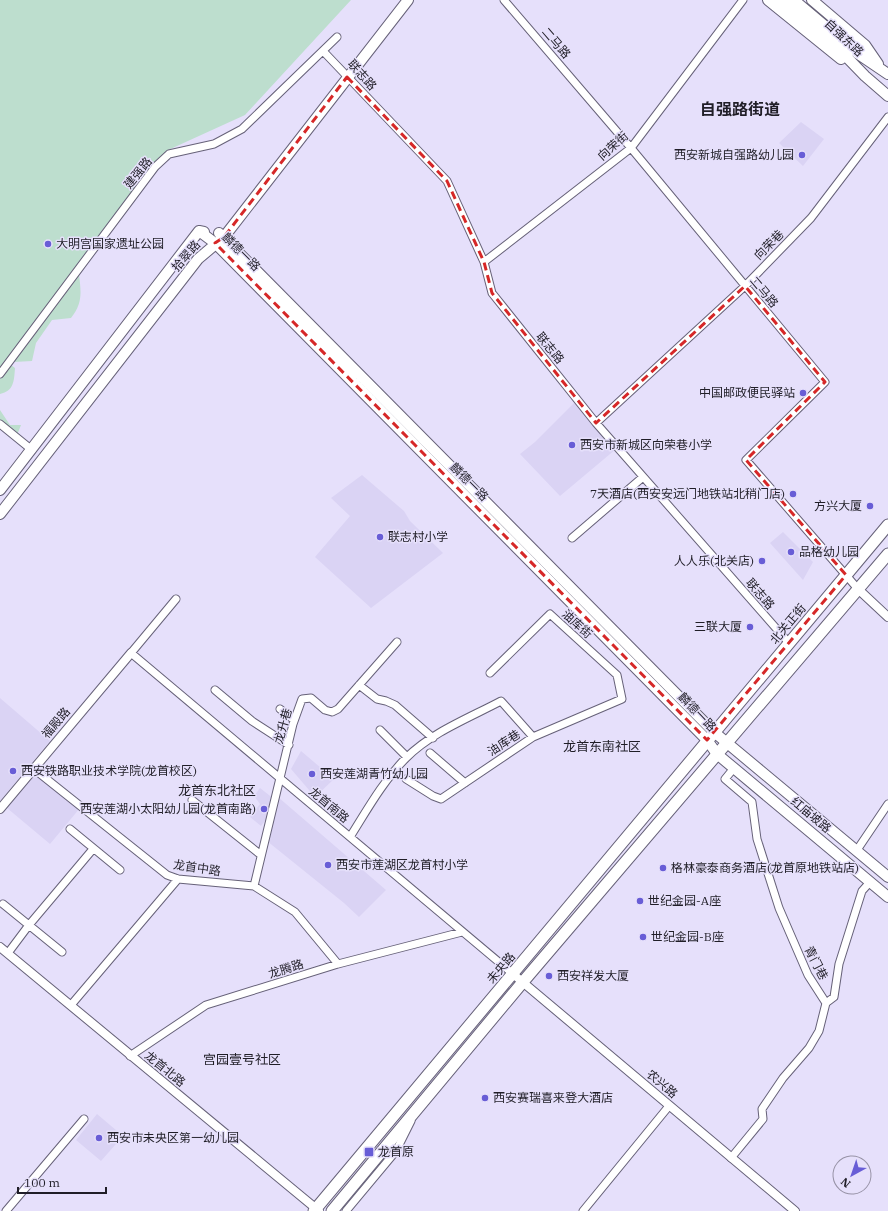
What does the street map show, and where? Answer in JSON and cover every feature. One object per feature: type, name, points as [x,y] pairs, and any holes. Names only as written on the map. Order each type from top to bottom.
[{"type":"main road","name":"拾翠路","points":[[0,514],[198,259],[222,235],[346,74],[400,0]]},
{"type":"main road","name":"拾翠路","points":[[346,74],[408,0]]},
{"type":"main road","points":[[768,0],[865,76]]},
{"type":"main road","name":"自强东路","points":[[781,0],[834,44],[865,76],[888,96]]},
{"type":"main road","name":"自强东路","points":[[794,0],[857,53],[885,71]]},
{"type":"main road","points":[[812,0],[865,45],[885,71]]},
{"type":"main road","name":"拾翠路","points":[[0,490],[199,232],[222,235]]},
{"type":"main road","name":"麟德一路","points":[[199,232],[215,243],[710,736],[727,742]]},
{"type":"main road","name":"麟德一路","points":[[222,235],[710,736],[717,754]]},
{"type":"main road","name":"北关正街","points":[[710,736],[888,525]]},
{"type":"main road","points":[[332,1211],[522,982],[888,554]]},
{"type":"main road","name":"未央路","points":[[316,1210],[710,736]]},
{"type":"main road","name":"红庙坡路","points":[[727,742],[888,876]]},
{"type":"main road","name":"红庙坡路","points":[[717,754],[888,897]]},
{"type":"street","name":"二马路","points":[[504,0],[631,148],[825,382],[746,460],[858,589]]},
{"type":"street","name":"向荣街","points":[[484,262],[631,148],[743,0]]},
{"type":"street","name":"建强路","points":[[0,374],[155,167],[169,154],[214,144],[242,129],[336,37]]},
{"type":"street","name":"联志路","points":[[323,51],[447,181],[484,262],[492,293],[596,424],[789,643]]},
{"type":"street","name":"向荣巷","points":[[596,424],[744,286],[811,218],[888,117]]},
{"type":"street","points":[[0,424],[32,450]]},
{"type":"street","points":[[572,538],[643,477]]},
{"type":"street","points":[[858,589],[888,617]]},
{"type":"street","points":[[131,653],[176,599]]},
{"type":"street","name":"油库街","points":[[490,673],[550,614],[617,675],[622,699]]},
{"type":"street","name":"龙升巷","points":[[254,886],[294,720],[302,699],[311,698],[325,710],[332,712],[359,685],[397,642]]},
{"type":"street","name":"福殿路","points":[[0,809],[131,653]]},
{"type":"street","name":"龙首南路","points":[[131,653],[513,974]]},
{"type":"street","points":[[359,685],[376,699],[395,705],[433,738]]},
{"type":"street","points":[[216,690],[252,721],[289,745]]},
{"type":"street","name":"油库巷","points":[[406,779],[440,799],[533,737],[622,699]]},
{"type":"street","points":[[350,837],[386,781],[407,757],[433,738],[501,702],[533,737]]},
{"type":"street","points":[[280,709],[294,720]]},
{"type":"street","points":[[380,730],[407,757]]},
{"type":"street","points":[[430,753],[465,783]]},
{"type":"street","name":"青门巷","points":[[734,768],[725,779],[752,802],[757,839],[779,908],[808,975],[826,1003]]},
{"type":"street","name":"龙首中路","points":[[34,769],[162,871],[178,879],[254,886],[295,912],[338,964]]},
{"type":"street","points":[[192,800],[261,855]]},
{"type":"street","points":[[857,850],[888,804]]},
{"type":"street","points":[[70,829],[120,870]]},
{"type":"street","points":[[8,953],[29,925],[93,849]]},
{"type":"street","points":[[71,1005],[178,879]]},
{"type":"street","points":[[731,1158],[763,1119],[762,1109],[783,1078],[808,1048],[819,1031],[826,1003],[834,997],[839,964],[862,891],[870,882]]},
{"type":"street","points":[[3,904],[62,952]]},
{"type":"street","name":"龙腾路","points":[[130,1056],[206,1005],[338,964],[462,932]]},
{"type":"street","name":"龙首北路","points":[[0,947],[316,1210]]},
{"type":"street","name":"农兴路","points":[[513,974],[795,1211]]},
{"type":"street","points":[[583,1211],[669,1106]]},
{"type":"street","points":[[346,1211],[396,1151],[418,1108]]},
{"type":"street","points":[[6,1211],[84,1119]]},
{"type":"highlighted area","points":[[347,77],[447,181],[484,262],[492,293],[596,423],[745,286],[825,382],[746,460],[846,575],[707,740],[215,243],[224,237]]},
{"type":"shaded area","name":"西安新城自强路幼儿园","points":[[801,122],[824,139],[803,166],[779,143]]},
{"type":"shaded area","name":"西安市新城区向荣巷小学","points":[[575,402],[616,449],[560,496],[520,454],[535,442]]},
{"type":"shaded area","name":"联志村小学","points":[[362,475],[404,511],[410,521],[443,553],[371,608],[315,557],[350,516],[331,498]]},
{"type":"shaded area","name":"品格幼儿园","points":[[783,532],[813,562],[803,580],[770,543]]},
{"type":"shaded area","name":"西安铁路职业技术学院(龙首校区)","points":[[0,698],[50,741],[0,801]]},
{"type":"shaded area","name":"西安莲湖青竹幼儿园","points":[[301,751],[334,779],[315,797],[291,769]]},
{"type":"shaded area","points":[[36,771],[80,808],[50,844],[7,808]]},
{"type":"shaded area","name":"西安莲湖小太阳幼儿园(龙首南路)","points":[[260,788],[274,799],[270,814],[261,826],[250,817],[260,804],[254,796]]},
{"type":"shaded area","name":"西安市莲湖区龙首村小学","points":[[278,797],[386,890],[359,917],[344,903],[267,841]]},
{"type":"shaded area","name":"西安市未央区第一幼儿园","points":[[97,1114],[123,1136],[101,1161],[76,1140]]},
{"type":"green space","name":"大明宫国家遗址公园","points":[[0,0],[351,0],[245,115],[166,151],[0,370]]},
{"type":"green space","points":[[79,274],[81,292],[78,307],[75,313],[71,318],[52,320],[36,343],[32,361],[14,362]]},
{"type":"green space","points":[[11,365],[15,368],[11,388],[5,393],[0,394],[0,379]]},
{"type":"green space","points":[[0,410],[10,425],[21,425],[17,435],[0,421]]},
{"type":"place","name":"西安新城自强路幼儿园","points":[[802,155]]},
{"type":"place","name":"大明宫国家遗址公园","points":[[48,244]]},
{"type":"place","name":"中国邮政便民驿站","points":[[803,393]]},
{"type":"place","name":"西安市新城区向荣巷小学","points":[[572,445]]},
{"type":"place","name":"7天酒店(西安安远门地铁站北稍门店)","points":[[793,494]]},
{"type":"place","name":"方兴大厦","points":[[870,506]]},
{"type":"place","name":"联志村小学","points":[[380,537]]},
{"type":"place","name":"品格幼儿园","points":[[791,552]]},
{"type":"place","name":"人人乐(北关店)","points":[[762,561]]},
{"type":"place","name":"三联大厦","points":[[750,627]]},
{"type":"place","name":"西安铁路职业技术学院(龙首校区)","points":[[13,771]]},
{"type":"place","name":"西安莲湖青竹幼儿园","points":[[312,774]]},
{"type":"place","name":"西安莲湖小太阳幼儿园(龙首南路)","points":[[264,809]]},
{"type":"place","name":"西安市莲湖区龙首村小学","points":[[328,865]]},
{"type":"place","name":"格林豪泰商务酒店(龙首原地铁站店)","points":[[663,868]]},
{"type":"place","name":"世纪金园-A座","points":[[640,901]]},
{"type":"place","name":"世纪金园-B座","points":[[643,937]]},
{"type":"place","name":"西安祥发大厦","points":[[549,976]]},
{"type":"place","name":"西安赛瑞喜来登大酒店","points":[[485,1098]]},
{"type":"place","name":"西安市未央区第一幼儿园","points":[[99,1138]]},
{"type":"place","name":"龙首原","points":[[369,1152]]},
{"type":"district","name":"自强路街道","points":[[740,109]]},
{"type":"district","name":"龙首东南社区","points":[[602,746]]},
{"type":"district","name":"龙首东北社区","points":[[217,790]]},
{"type":"district","name":"宫园壹号社区","points":[[242,1059]]}]
